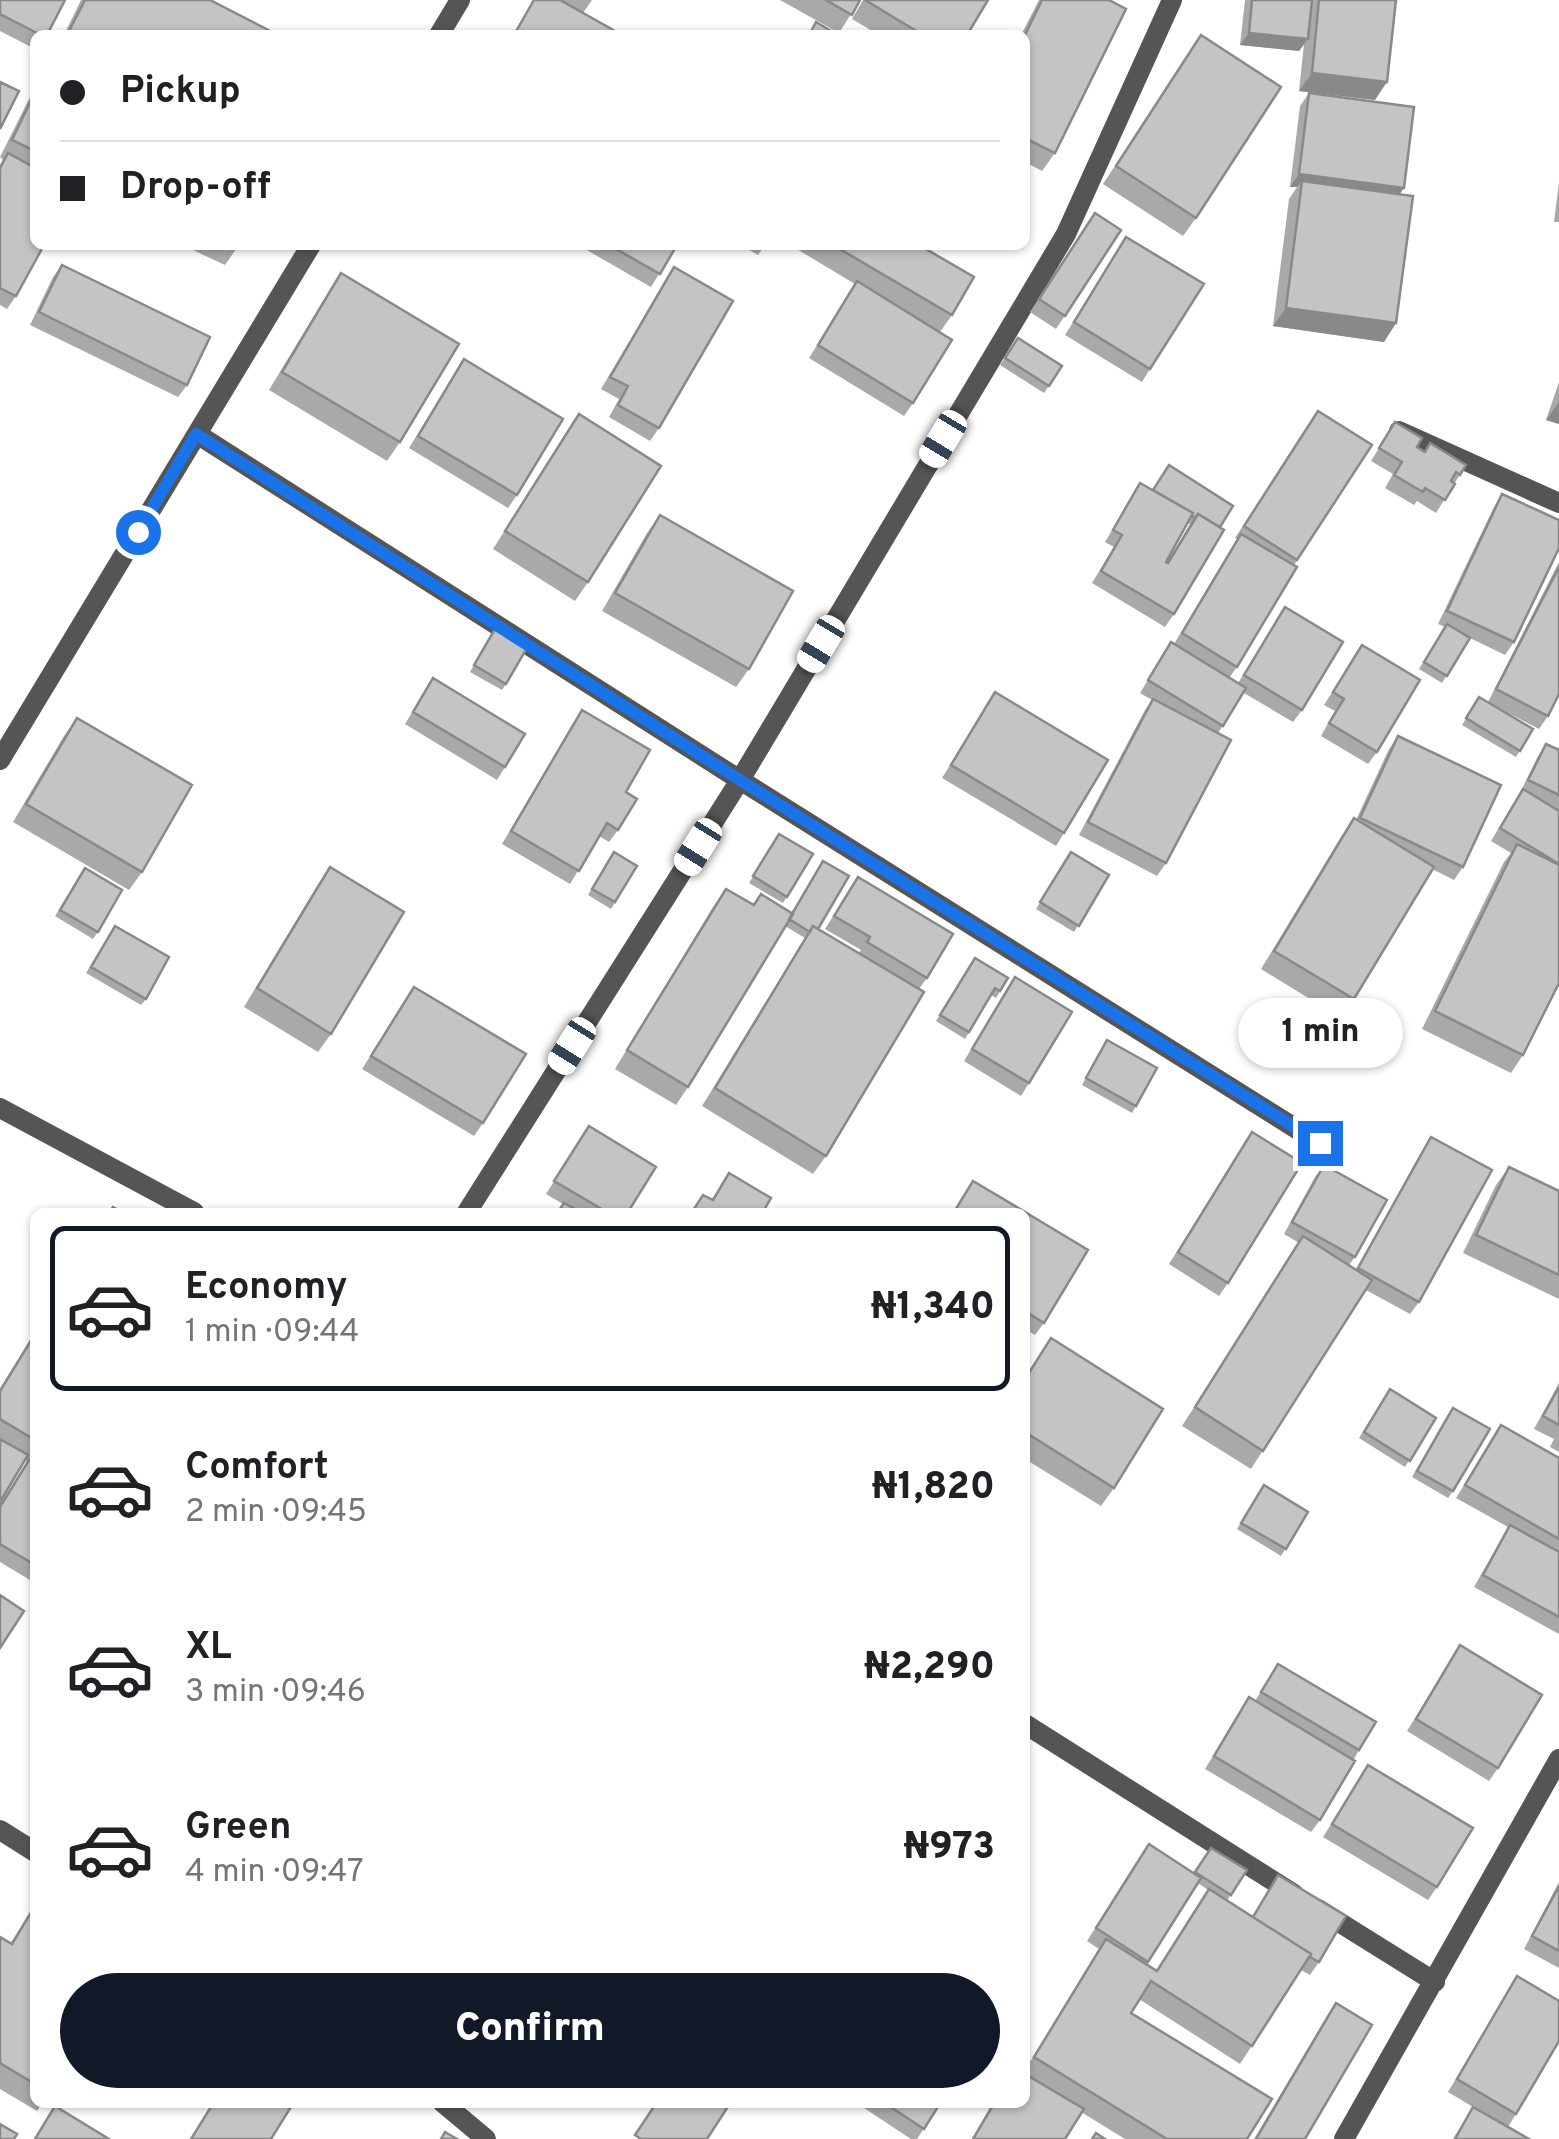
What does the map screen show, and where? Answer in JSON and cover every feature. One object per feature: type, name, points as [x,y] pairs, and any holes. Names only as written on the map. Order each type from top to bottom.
[{"type":"street","points":[[442,30],[460,0]]},
{"type":"street","points":[[470,1208],[740,780],[1066,234],[1172,0]]},
{"type":"street","points":[[0,760],[308,250]]},
{"type":"street","points":[[1399,430],[1559,503]]},
{"type":"street","points":[[196,434],[1320,1143]]},
{"type":"street","points":[[0,1108],[187,1208]]},
{"type":"street","points":[[1030,1727],[1435,1982]]},
{"type":"street","points":[[1344,2139],[1559,1759]]},
{"type":"street","points":[[0,1830],[30,1849]]},
{"type":"street","points":[[449,2108],[486,2139]]},
{"type":"building","points":[[0,0],[65,0],[50,30],[31,30],[0,14]]},
{"type":"building","points":[[85,0],[210,0],[268,30],[70,30]]},
{"type":"building","points":[[534,0],[560,0],[613,30],[517,30]]},
{"type":"building","points":[[826,0],[860,0],[852,15]]},
{"type":"building","points":[[865,0],[988,0],[970,30],[915,30]]},
{"type":"building","points":[[1042,0],[1109,0],[1126,9],[1055,153],[1030,140],[1027,30]]},
{"type":"building","points":[[1252,0],[1312,0],[1308,39],[1249,33]]},
{"type":"building","points":[[1319,0],[1396,0],[1387,82],[1312,73]]},
{"type":"building","points":[[816,22],[830,30],[812,30]]},
{"type":"building","points":[[1201,35],[1281,87],[1196,218],[1116,166]]},
{"type":"building","points":[[0,82],[19,91],[0,129]]},
{"type":"building","points":[[1309,93],[1414,107],[1404,188],[1299,174]]},
{"type":"building","points":[[30,102],[30,149],[12,140]]},
{"type":"building","points":[[8,153],[30,165],[30,250],[41,250],[16,296],[0,288],[0,168]]},
{"type":"building","points":[[1302,181],[1413,196],[1396,323],[1286,308]]},
{"type":"building","points":[[1095,213],[1121,230],[1065,316],[1039,299]]},
{"type":"building","points":[[1126,237],[1204,284],[1150,369],[1074,322]]},
{"type":"building","points":[[618,250],[674,250],[660,274]]},
{"type":"building","points":[[842,250],[928,250],[974,277],[952,315]]},
{"type":"building","points":[[62,265],[210,337],[187,385],[39,312]]},
{"type":"building","points":[[674,267],[733,301],[659,428],[618,405],[628,386],[610,377]]},
{"type":"building","points":[[341,273],[459,344],[400,442],[282,372]]},
{"type":"building","points":[[857,281],[952,340],[913,403],[818,345]]},
{"type":"building","points":[[1018,338],[1062,366],[1049,386],[1005,358]]},
{"type":"building","points":[[464,359],[563,419],[517,495],[418,436]]},
{"type":"building","points":[[1318,411],[1372,445],[1297,560],[1244,526]]},
{"type":"building","points":[[579,414],[661,466],[588,582],[505,531]]},
{"type":"building","points":[[1395,422],[1422,438],[1417,447],[1425,452],[1430,443],[1466,465],[1460,475],[1456,472],[1451,481],[1455,484],[1445,500],[1394,475],[1402,462],[1379,448]]},
{"type":"building","points":[[1169,465],[1233,506],[1220,527],[1198,514],[1195,518],[1193,513],[1153,490]]},
{"type":"building","points":[[1140,483],[1193,513],[1166,562],[1198,514],[1224,530],[1174,614],[1101,571],[1122,535],[1113,530]]},
{"type":"building","points":[[1502,494],[1559,520],[1559,548],[1514,642],[1447,611]]},
{"type":"building","points":[[660,515],[793,591],[749,669],[615,593]]},
{"type":"building","points":[[1241,534],[1297,567],[1237,667],[1182,633]]},
{"type":"building","points":[[1559,567],[1559,694],[1548,716],[1496,689]]},
{"type":"building","points":[[1285,607],[1343,642],[1302,710],[1244,675]]},
{"type":"building","points":[[1447,624],[1470,638],[1447,676],[1424,662]]},
{"type":"building","points":[[495,629],[527,648],[506,684],[474,665]]},
{"type":"building","points":[[1171,642],[1246,688],[1223,726],[1148,680]]},
{"type":"building","points":[[1362,645],[1420,680],[1377,752],[1329,723],[1344,699],[1333,692]]},
{"type":"building","points":[[433,678],[525,734],[505,767],[413,712]]},
{"type":"building","points":[[995,692],[1108,760],[1064,833],[951,765]]},
{"type":"building","points":[[1479,697],[1533,729],[1520,751],[1466,718]]},
{"type":"building","points":[[1153,699],[1231,740],[1166,863],[1088,822]]},
{"type":"building","points":[[582,710],[650,750],[626,792],[637,799],[618,830],[607,823],[579,871],[511,831]]},
{"type":"building","points":[[77,718],[192,785],[142,872],[26,804]]},
{"type":"building","points":[[1398,736],[1501,785],[1463,867],[1360,818]]},
{"type":"building","points":[[1546,744],[1559,750],[1559,795],[1528,780]]},
{"type":"building","points":[[1523,789],[1559,811],[1559,864],[1500,828]]},
{"type":"building","points":[[1354,818],[1434,867],[1354,999],[1274,951]]},
{"type":"building","points":[[779,834],[813,854],[787,897],[753,876]]},
{"type":"building","points":[[1517,844],[1559,865],[1559,983],[1523,1055],[1435,1011]]},
{"type":"building","points":[[614,852],[637,866],[615,902],[592,889]]},
{"type":"building","points":[[1071,852],[1109,875],[1079,926],[1040,902]]},
{"type":"building","points":[[823,861],[849,876],[818,929],[813,926],[810,932],[789,919]]},
{"type":"building","points":[[330,867],[404,912],[331,1034],[257,988]]},
{"type":"building","points":[[85,868],[122,890],[98,932],[60,910]]},
{"type":"building","points":[[858,877],[953,934],[927,978],[867,942],[870,937],[834,916]]},
{"type":"building","points":[[726,889],[754,905],[761,894],[793,914],[688,1087],[627,1050]]},
{"type":"building","points":[[115,926],[169,957],[146,999],[91,967]]},
{"type":"building","points":[[813,926],[924,992],[826,1156],[715,1088]]},
{"type":"building","points":[[975,958],[1008,978],[1000,991],[995,988],[969,1032],[940,1015]]},
{"type":"building","points":[[1015,977],[1072,1012],[1029,1083],[972,1049]]},
{"type":"building","points":[[414,987],[526,1054],[483,1123],[371,1056]]},
{"type":"building","points":[[1107,1040],[1157,1068],[1136,1106],[1086,1078]]},
{"type":"building","points":[[589,1126],[656,1167],[630,1208],[600,1208],[554,1181]]},
{"type":"building","points":[[1252,1132],[1302,1163],[1228,1283],[1178,1252]]},
{"type":"building","points":[[1431,1137],[1492,1170],[1419,1302],[1358,1268]]},
{"type":"building","points":[[1324,1165],[1387,1200],[1355,1257],[1292,1222]]},
{"type":"building","points":[[1509,1167],[1559,1191],[1559,1275],[1476,1235]]},
{"type":"building","points":[[729,1173],[771,1198],[765,1208],[695,1208],[703,1195],[713,1200]]},
{"type":"building","points":[[973,1181],[1018,1208],[956,1208]]},
{"type":"building","points":[[1030,1215],[1088,1250],[1044,1323],[1030,1314]]},
{"type":"building","points":[[1303,1236],[1372,1280],[1263,1451],[1195,1407]]},
{"type":"building","points":[[1051,1338],[1163,1409],[1114,1488],[1030,1435],[1030,1371]]},
{"type":"building","points":[[30,1342],[30,1437],[0,1419],[0,1391]]},
{"type":"building","points":[[1559,1387],[1559,1425],[1543,1416]]},
{"type":"building","points":[[1390,1389],[1436,1418],[1410,1461],[1364,1432]]},
{"type":"building","points":[[1453,1408],[1490,1429],[1453,1491],[1417,1471]]},
{"type":"building","points":[[1501,1425],[1559,1458],[1559,1539],[1465,1485]]},
{"type":"building","points":[[0,1439],[28,1455],[0,1502]]},
{"type":"building","points":[[29,1460],[30,1562],[0,1544],[0,1507]]},
{"type":"building","points":[[1264,1485],[1308,1512],[1286,1549],[1241,1523]]},
{"type":"building","points":[[1510,1525],[1559,1552],[1559,1617],[1483,1575]]},
{"type":"building","points":[[0,1595],[24,1611],[0,1648]]},
{"type":"building","points":[[1460,1645],[1542,1695],[1498,1768],[1416,1719]]},
{"type":"building","points":[[1278,1664],[1376,1722],[1359,1750],[1261,1692]]},
{"type":"building","points":[[1249,1697],[1355,1761],[1320,1820],[1214,1756]]},
{"type":"building","points":[[1368,1765],[1473,1828],[1437,1887],[1332,1824]]},
{"type":"building","points":[[1149,1844],[1201,1878],[1148,1962],[1096,1928]]},
{"type":"building","points":[[1211,1848],[1247,1870],[1231,1895],[1195,1872]]},
{"type":"building","points":[[1278,1875],[1346,1916],[1319,1962],[1253,1917]]},
{"type":"building","points":[[1559,1886],[1559,1951],[1532,1936]]},
{"type":"building","points":[[1209,1889],[1311,1954],[1252,2046],[1151,1981],[1131,2013],[1272,2099],[1247,2139],[1167,2139],[1034,2057],[1106,1939],[1157,1971]]},
{"type":"building","points":[[30,1914],[30,2081],[0,2063],[0,1937],[12,1944]]},
{"type":"building","points":[[1517,1976],[1559,2001],[1559,2041],[1516,2114],[1457,2079]]},
{"type":"building","points":[[1336,2003],[1372,2025],[1305,2139],[1256,2139]]},
{"type":"building","points":[[1030,2077],[1084,2109],[1065,2139],[973,2139],[991,2108],[1030,2108]]},
{"type":"building","points":[[1473,2107],[1529,2139],[1455,2139]]},
{"type":"building","points":[[54,2108],[58,2108],[109,2139],[35,2139]]},
{"type":"building","points":[[210,2108],[290,2108],[271,2139],[191,2139]]},
{"type":"building","points":[[653,2108],[727,2108],[707,2139],[641,2139],[635,2135]]},
{"type":"building","points":[[892,2108],[937,2108],[924,2129]]},
{"type":"building","points":[[0,2124],[17,2134],[14,2139],[0,2139]]},
{"type":"route","points":[[138,532],[196,434],[1320,1143]]}]
